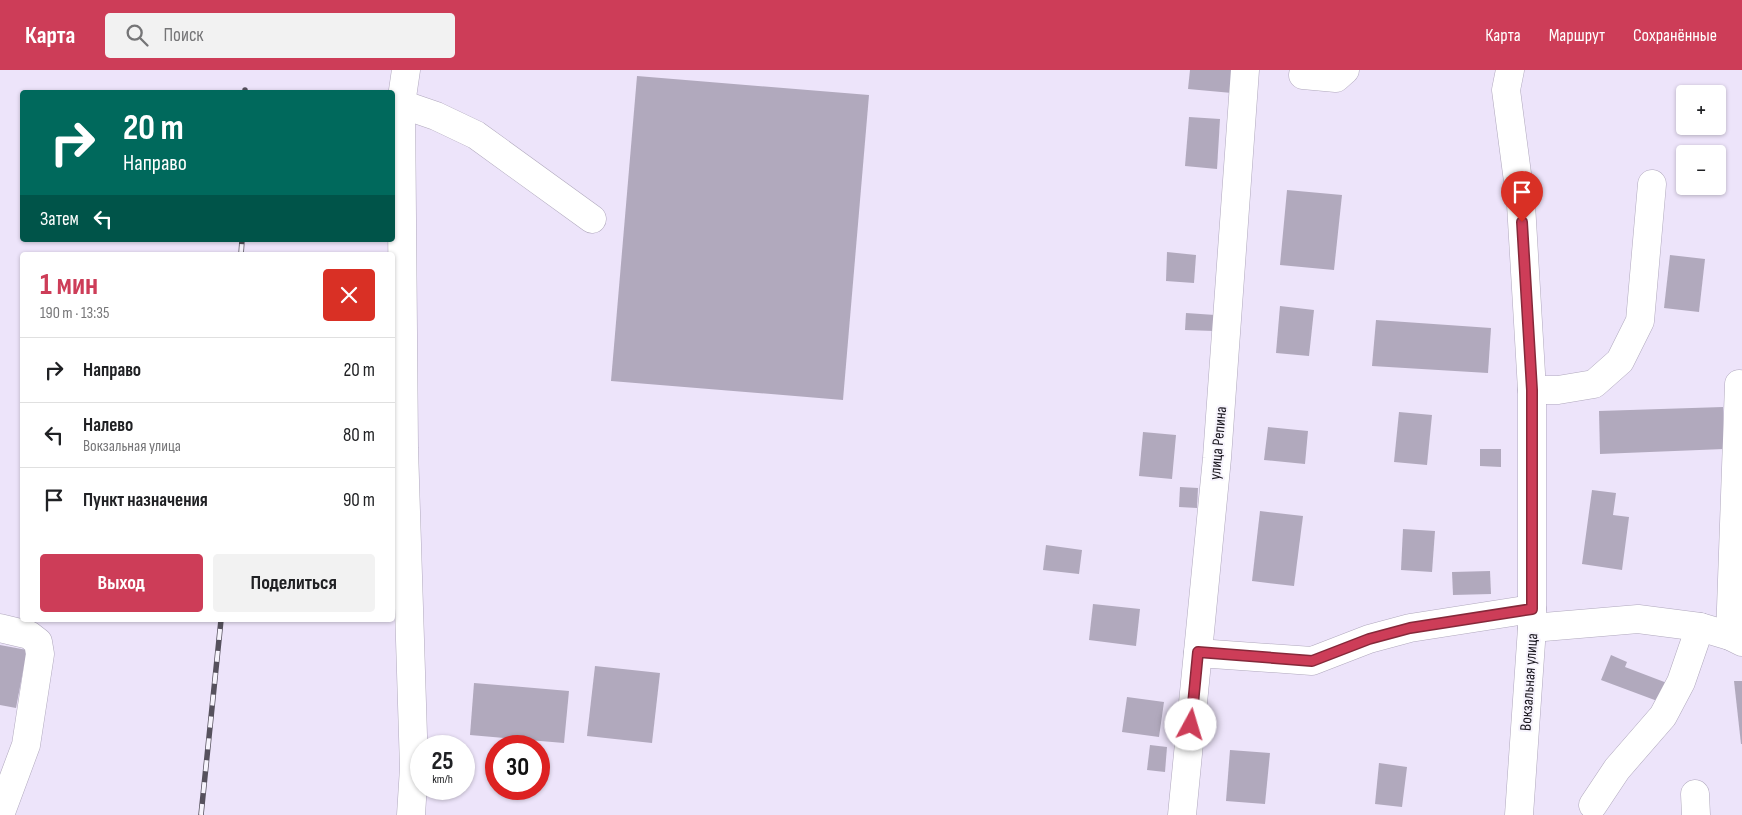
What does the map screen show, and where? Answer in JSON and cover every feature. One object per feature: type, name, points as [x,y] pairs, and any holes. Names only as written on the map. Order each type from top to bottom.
[{"type":"street","points":[[406,70],[402,104],[404,448],[414,768],[411,815]]},
{"type":"street","name":"улица Репина","points":[[1182,815],[1217,458],[1245,70]]},
{"type":"street","points":[[1303,75],[1336,78],[1345,70]]},
{"type":"street","name":"Вокзальная улица","points":[[1505,77],[1521,204],[1532,390],[1532,618],[1519,815]]},
{"type":"street","points":[[402,104],[436,116],[476,136],[592,219]]},
{"type":"street","points":[[1532,390],[1558,390],[1594,384],[1620,360],[1640,321],[1652,184]]},
{"type":"street","points":[[1198,652],[1312,661],[1369,639],[1410,628],[1532,618],[1638,619],[1700,627],[1736,639],[1739,384]]},
{"type":"street","points":[[1592,805],[1617,769],[1663,716],[1681,682],[1700,627]]},
{"type":"street","points":[[0,628],[29,635],[38,642],[40,654],[26,744],[0,815]]},
{"type":"building","points":[[1190,70],[1234,70],[1232,93],[1188,89]]},
{"type":"building","points":[[637,76],[869,95],[843,400],[611,381]]},
{"type":"building","points":[[1189,117],[1220,119],[1217,169],[1185,166]]},
{"type":"building","points":[[1287,190],[1342,195],[1334,270],[1280,265]]},
{"type":"building","points":[[1167,252],[1196,255],[1194,283],[1166,281]]},
{"type":"building","points":[[1670,255],[1705,259],[1699,312],[1664,308]]},
{"type":"building","points":[[1280,306],[1314,310],[1309,356],[1276,353]]},
{"type":"building","points":[[1186,313],[1215,315],[1214,331],[1185,330]]},
{"type":"building","points":[[1376,320],[1491,328],[1488,373],[1372,366]]},
{"type":"building","points":[[1723,407],[1724,449],[1600,454],[1599,411]]},
{"type":"building","points":[[1399,412],[1432,415],[1427,465],[1394,462]]},
{"type":"building","points":[[1268,427],[1308,431],[1305,464],[1264,460]]},
{"type":"building","points":[[1143,432],[1176,435],[1172,479],[1139,476]]},
{"type":"building","points":[[1480,449],[1501,449],[1501,467],[1480,466]]},
{"type":"building","points":[[1180,487],[1198,488],[1197,508],[1179,507]]},
{"type":"building","points":[[1592,490],[1616,493],[1613,515],[1629,517],[1622,570],[1582,564]]},
{"type":"building","points":[[1260,511],[1303,516],[1294,586],[1252,581]]},
{"type":"building","points":[[1403,529],[1435,531],[1432,572],[1401,570]]},
{"type":"building","points":[[1046,545],[1082,550],[1079,574],[1043,570]]},
{"type":"building","points":[[1490,571],[1491,594],[1453,595],[1452,572]]},
{"type":"building","points":[[1093,604],[1140,609],[1136,646],[1089,640]]},
{"type":"building","points":[[0,645],[27,650],[16,708],[0,705]]},
{"type":"building","points":[[1611,655],[1627,662],[1625,667],[1667,683],[1660,702],[1601,680]]},
{"type":"building","points":[[595,666],[660,673],[652,743],[587,736]]},
{"type":"building","points":[[1734,681],[1742,681],[1742,744],[1741,744]]},
{"type":"building","points":[[474,683],[569,691],[564,743],[550,742],[550,735],[470,735]]},
{"type":"building","points":[[1127,697],[1164,702],[1159,737],[1122,732]]},
{"type":"building","points":[[1150,745],[1167,747],[1165,772],[1147,770]]},
{"type":"building","points":[[1230,750],[1270,753],[1265,804],[1226,801]]},
{"type":"building","points":[[1379,763],[1407,767],[1402,807],[1375,804]]},
{"type":"railway","points":[[241,252],[242,242]]},
{"type":"railway","points":[[201,815],[221,622]]},
{"type":"route","points":[[1191,725],[1198,652],[1312,661],[1369,639],[1410,628],[1532,609],[1532,390],[1522,222]]}]
